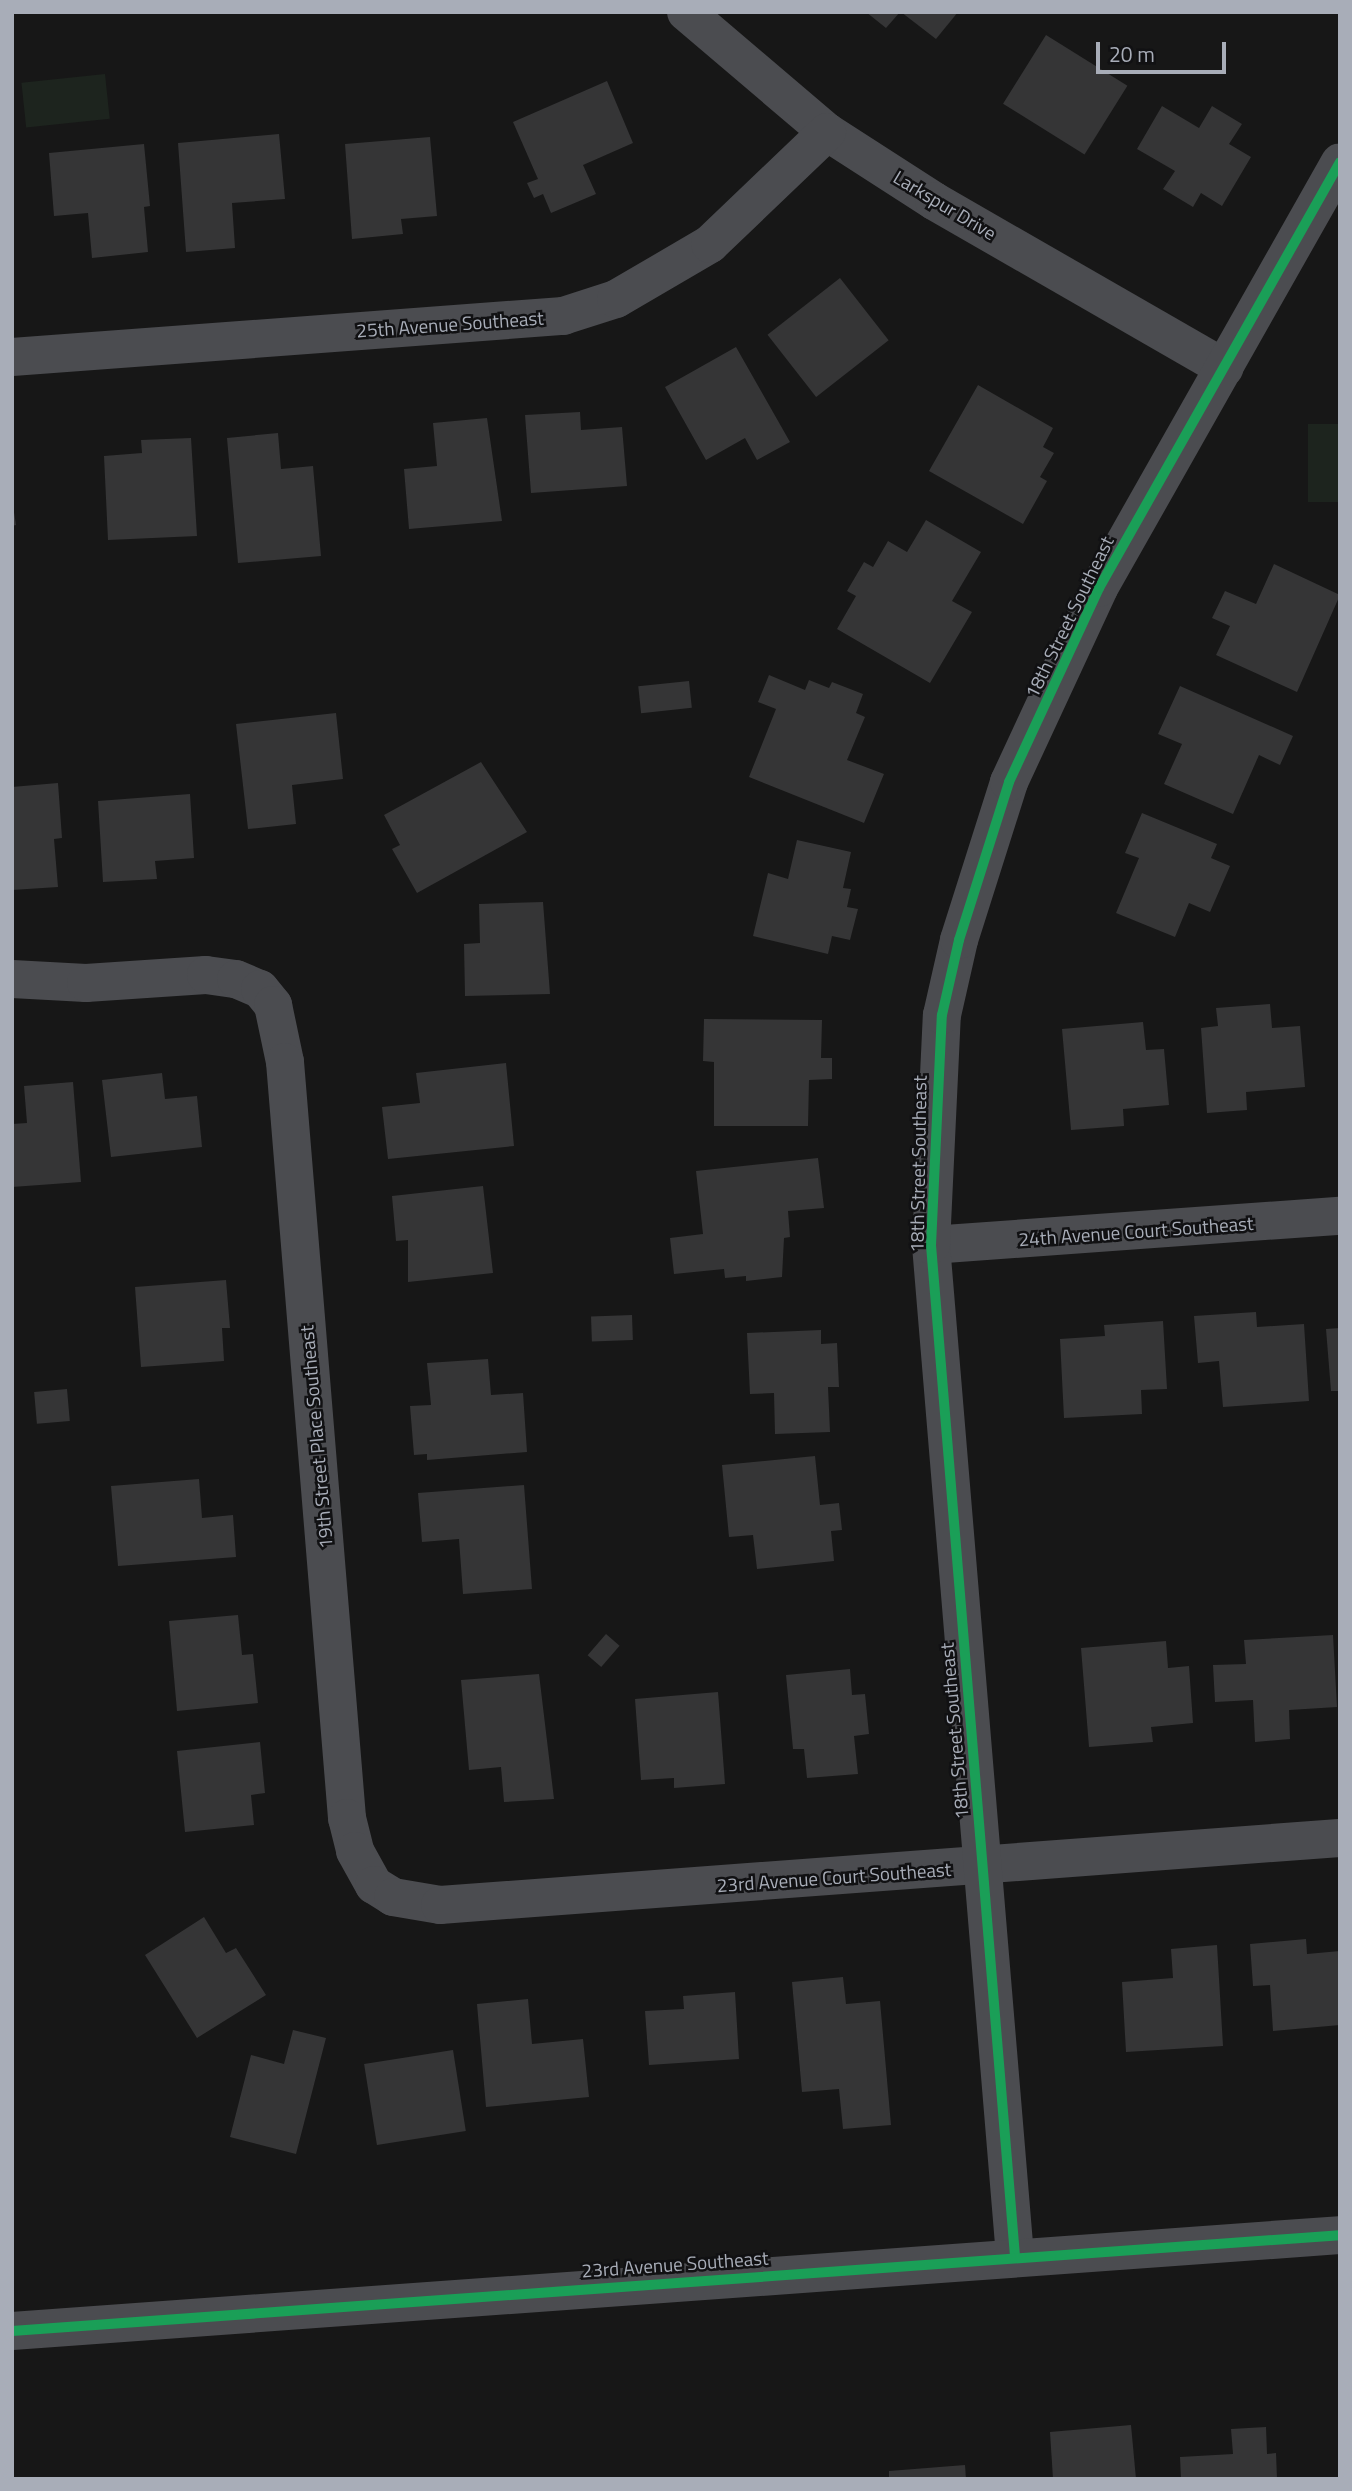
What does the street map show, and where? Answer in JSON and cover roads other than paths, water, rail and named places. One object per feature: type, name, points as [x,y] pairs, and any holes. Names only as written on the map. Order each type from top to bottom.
[{"type":"street","name":"Larkspur Drive","points":[[686,12],[827,132],[934,201],[1224,368]]},
{"type":"street","name":"25th Avenue Southeast","points":[[12,357],[563,316],[616,299],[710,244],[827,132]]},
{"type":"street","name":"18th Street Southeast","points":[[1015,2256],[931,1245],[942,1015],[959,940],[1009,782],[1099,588],[1340,162]]},
{"type":"street","name":"19th Street Place Southeast","points":[[12,979],[86,983],[206,975],[236,979],[260,989],[280,1025],[347,1818],[355,1851],[374,1885]]},
{"type":"street","name":"24th Avenue Court Southeast","points":[[931,1245],[1340,1216]]},
{"type":"street","name":"23rd Avenue Court Southeast","points":[[374,1885],[393,1897],[440,1905],[1340,1838]]},
{"type":"street","name":"23rd Avenue Southeast","points":[[12,2331],[1015,2256],[1340,2235]]}]
